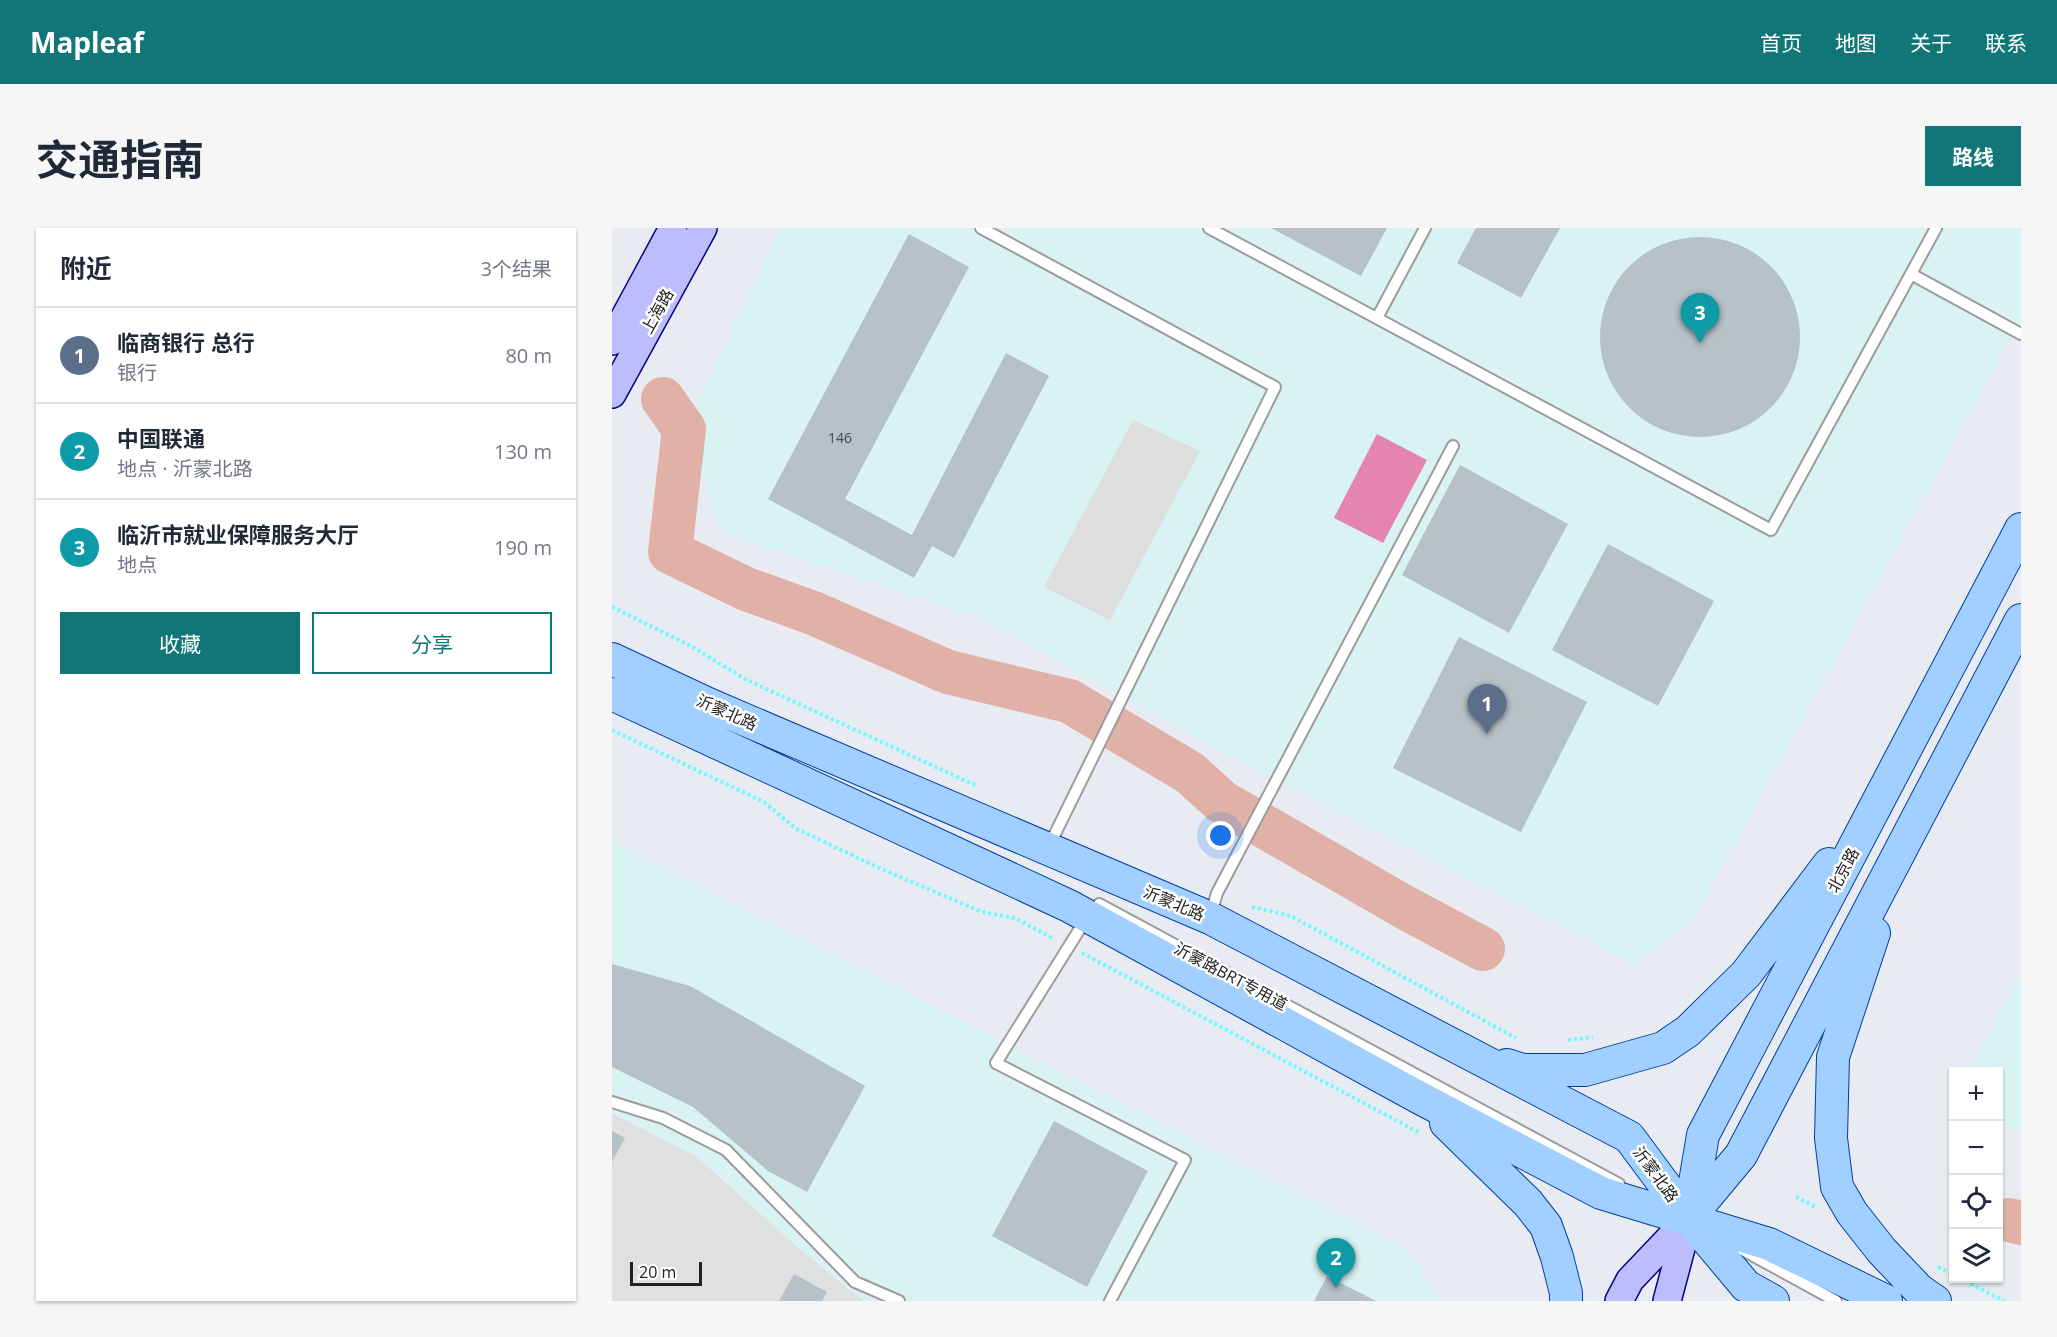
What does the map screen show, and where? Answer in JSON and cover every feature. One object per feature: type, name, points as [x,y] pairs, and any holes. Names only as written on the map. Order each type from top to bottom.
[{"type":"main road","name":"北京路","points":[[1689,1218],[1703,1135],[2021,529]]},
{"type":"main road","name":"北京路","points":[[1689,1218],[1741,1155],[2021,620]]},
{"type":"main road","name":"沂蒙北路","points":[[612,660],[708,705],[1210,918],[1629,1137],[1689,1218],[1746,1286],[1773,1301]]},
{"type":"main road","name":"沂蒙北路","points":[[612,694],[1088,907],[1420,1098],[1601,1193],[1769,1244],[1886,1301]]},
{"type":"main road","points":[[1475,1056],[1523,1070],[1585,1070],[1663,1048],[1688,1031],[1746,974],[1885,789]]},
{"type":"main road","points":[[1904,843],[1833,1057],[1831,1138],[1837,1187],[1852,1213],[1919,1290],[1935,1301]]},
{"type":"main road","points":[[1420,1098],[1528,1203],[1546,1226],[1557,1257],[1566,1301]]},
{"type":"street","name":"上海路","points":[[612,341],[673,228]]},
{"type":"street","name":"上海路","points":[[612,394],[703,228]]},
{"type":"street","name":"北京路","points":[[1619,1301],[1630,1280],[1689,1218]]},
{"type":"street","name":"北京路","points":[[1667,1301],[1689,1218]]},
{"type":"lane","points":[[981,228],[1275,387],[1047,850]]},
{"type":"lane","points":[[1209,228],[1771,530],[1936,228]]},
{"type":"lane","points":[[1377,318],[1425,228]]},
{"type":"lane","points":[[1911,274],[2021,334]]},
{"type":"lane","points":[[1210,918],[1217,893],[1238,852],[1453,446]]},
{"type":"lane","points":[[1088,907],[1069,946],[996,1063],[1185,1160],[1110,1301]]},
{"type":"lane","name":"沂蒙路BRT专用道","points":[[1088,907],[1608,1179],[1689,1218],[1836,1301]]},
{"type":"lane","points":[[612,1102],[663,1118],[726,1150],[855,1282],[899,1301]]},
{"type":"path","points":[[612,730],[764,802],[795,828],[877,867],[982,912],[1015,918],[1426,1136]]},
{"type":"path","points":[[1970,1283],[2004,1301]]},
{"type":"shaded area","points":[[781,228],[2021,228],[2021,318],[1693,920],[1634,965],[1210,746],[979,618],[724,534],[699,471],[699,397]]},
{"type":"shaded area","points":[[1133,420],[1200,451],[1110,620],[1044,587]]},
{"type":"shaded area","points":[[1377,434],[1427,460],[1383,543],[1334,518]]},
{"type":"shaded area","points":[[612,842],[1407,1249],[1440,1301],[864,1301],[802,1251],[696,1156],[612,1113]]},
{"type":"shaded area","points":[[2021,974],[2021,1134],[2003,1124],[2003,1067],[1971,1067]]},
{"type":"shaded area","points":[[612,1113],[696,1156],[802,1251],[864,1301],[612,1301]]},
{"type":"building","points":[[1271,228],[1387,228],[1361,276]]},
{"type":"building","points":[[1476,228],[1560,228],[1521,298],[1457,263]]},
{"type":"building","points":[[909,234],[969,267],[845,499],[912,535],[1006,353],[1049,376],[954,558],[932,546],[914,578],[768,499]]},
{"type":"building","points":[[1690,237],[1710,237],[1747,248],[1764,259],[1778,273],[1793,299],[1800,327],[1796,366],[1789,384],[1778,401],[1764,415],[1747,426],[1729,433],[1710,437],[1690,437],[1653,426],[1636,415],[1622,401],[1611,384],[1604,366],[1600,347],[1600,327],[1611,290],[1622,273],[1636,259],[1653,248],[1671,241]]},
{"type":"building","points":[[1460,465],[1568,524],[1509,633],[1402,575]]},
{"type":"building","points":[[1608,544],[1714,601],[1658,706],[1552,650]]},
{"type":"building","points":[[1459,637],[1587,702],[1521,832],[1393,768]]},
{"type":"building","points":[[612,964],[690,986],[865,1086],[807,1192],[768,1171],[693,1107],[612,1067]]},
{"type":"building","points":[[1054,1121],[1148,1171],[1087,1287],[992,1236]]},
{"type":"building","points":[[612,1131],[625,1138],[612,1162]]},
{"type":"building","points":[[794,1274],[827,1292],[822,1301],[779,1301]]},
{"type":"building","points":[[1327,1276],[1376,1301],[1314,1301]]},
{"type":"waterway","points":[[663,399],[684,429],[670,552],[746,589],[813,613],[948,672],[1069,701],[1190,773],[1222,802],[1406,908],[1483,949]]},
{"type":"waterway","points":[[2009,1220],[2021,1223]]},
{"type":"place","name":"临沂市就业保障服务大厅","points":[[1700,343]]},
{"type":"place","name":"临商银行 总行","points":[[1487,734]]},
{"type":"place","name":"中国联通","points":[[1336,1288]]}]
